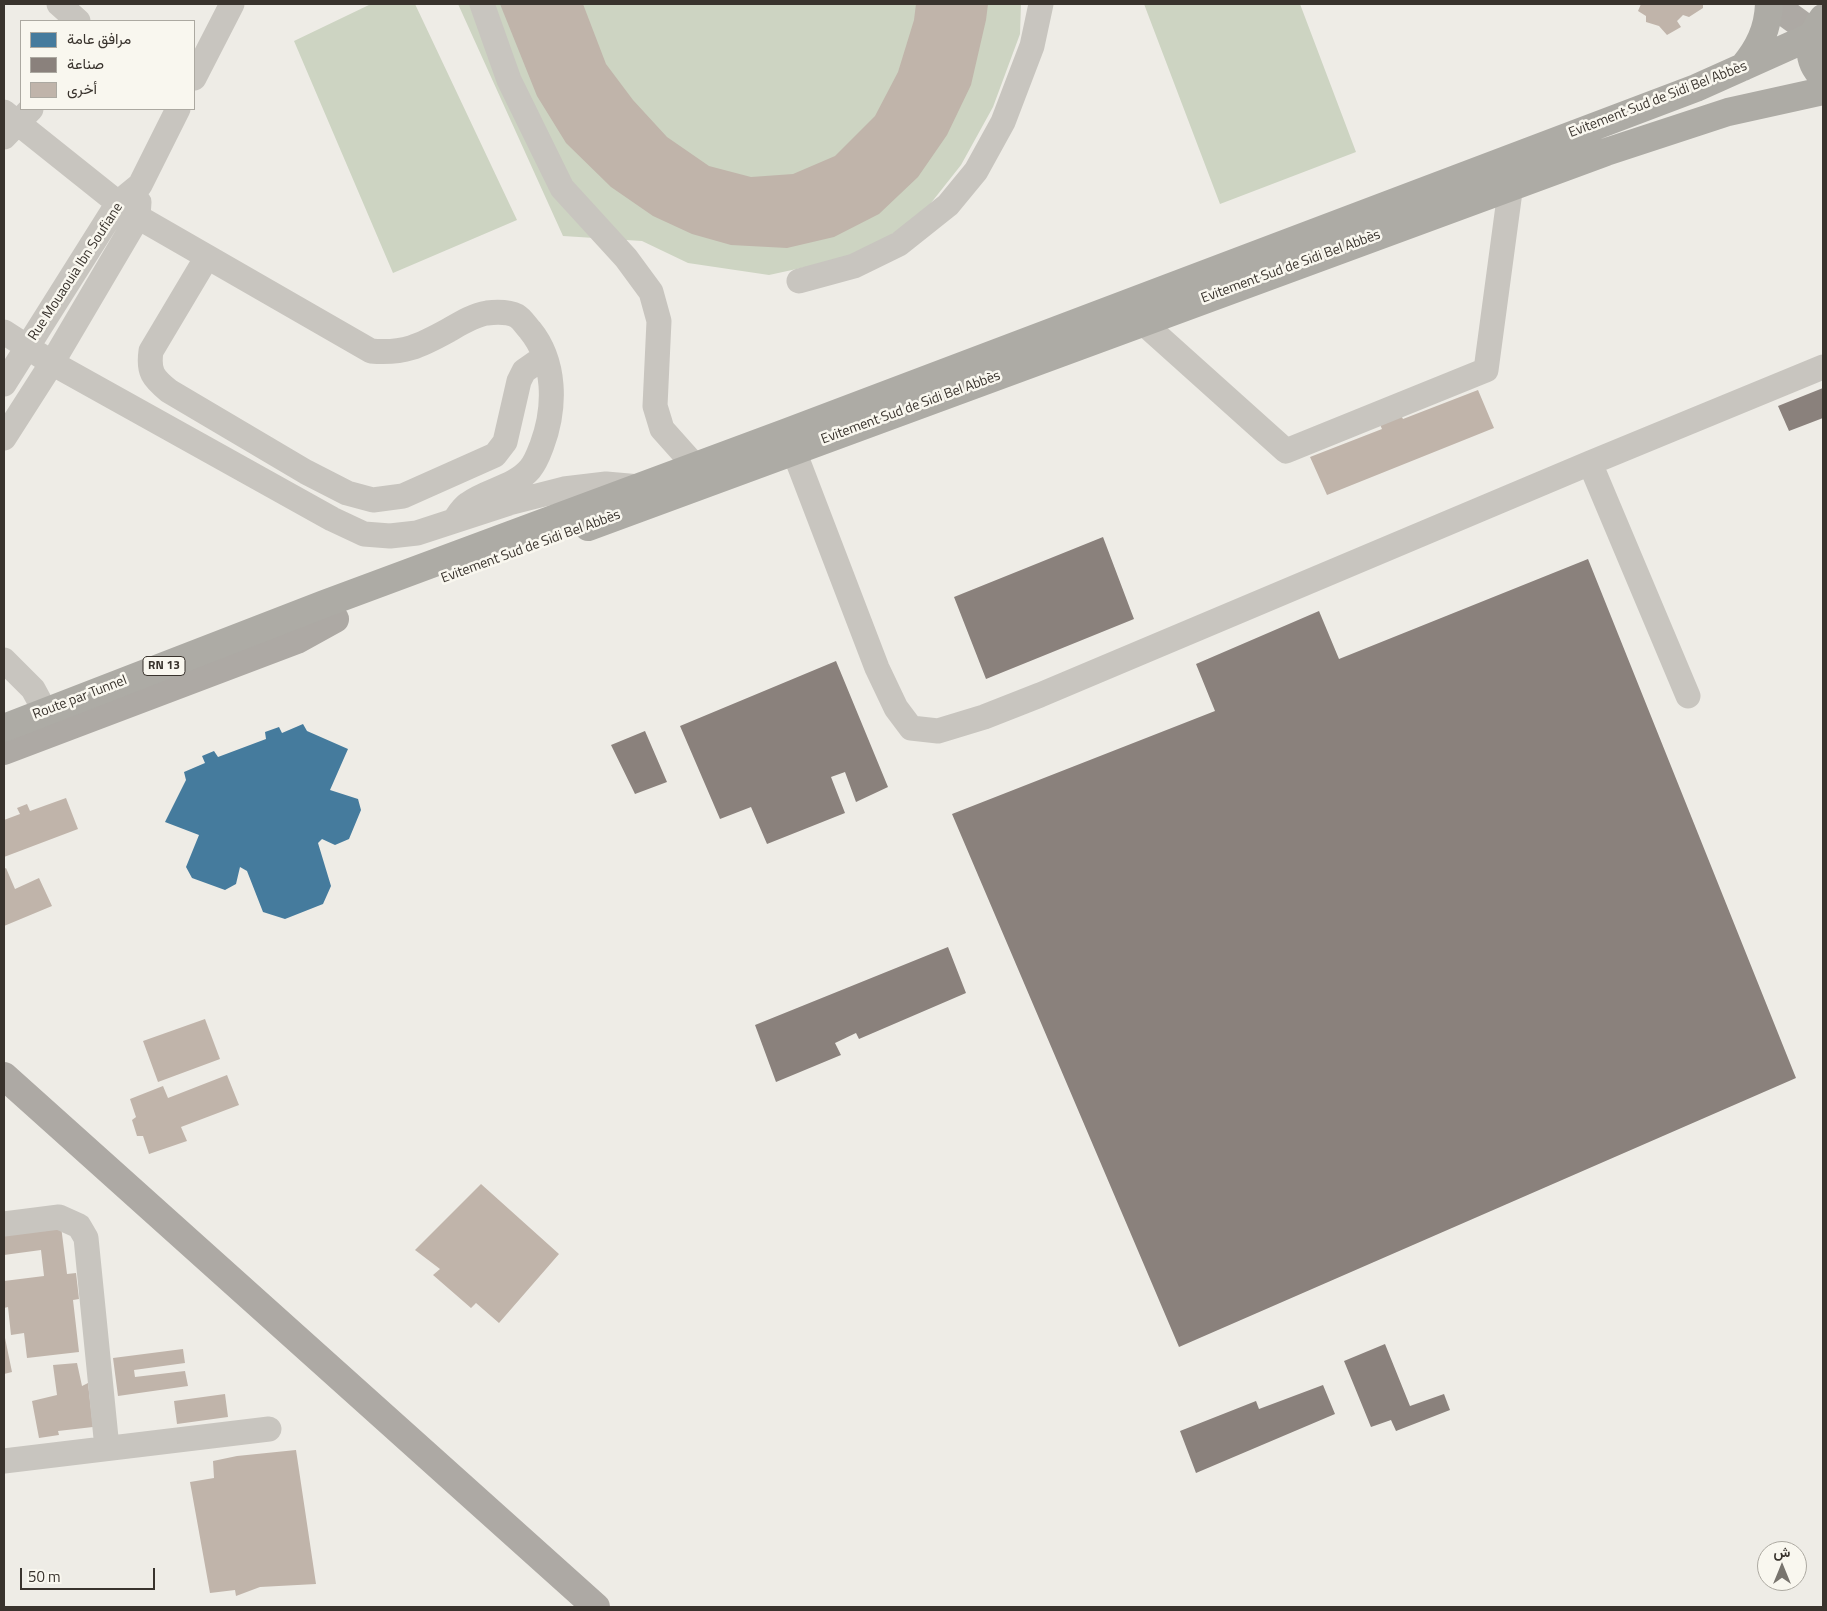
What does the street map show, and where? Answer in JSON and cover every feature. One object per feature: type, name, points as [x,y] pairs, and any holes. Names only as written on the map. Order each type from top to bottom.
[{"type":"highway","points":[[1743,67],[1760,43],[1766,29],[1768,4]]},
{"type":"highway","name":"Evitement Sud de Sidi Bel Abbès","points":[[4,738],[258,645],[330,612],[669,483],[790,442],[1133,313],[1514,155],[1696,88],[1743,67],[1816,29]]},
{"type":"highway","points":[[1816,29],[1810,46],[1819,73],[1823,77]]},
{"type":"highway","name":"Evitement Sud de Sidi Bel Abbès","points":[[1133,313],[1728,112],[1823,91]]},
{"type":"highway","name":"Route par Tunnel","points":[[4,728],[330,612]]},
{"type":"main road","points":[[1773,4],[1816,29]]},
{"type":"main road","points":[[4,714],[293,610],[330,612]]},
{"type":"main road","points":[[4,751],[297,640],[330,612]]},
{"type":"main road","points":[[4,1076],[596,1607]]},
{"type":"street","points":[[59,4],[77,20]]},
{"type":"street","points":[[195,76],[232,4]]},
{"type":"street","points":[[4,332],[52,363],[332,519],[364,534],[390,536],[417,533],[509,503],[564,489],[606,484],[669,483],[662,429],[655,406],[658,321],[651,292],[626,258],[562,188],[509,80],[482,4]]},
{"type":"street","points":[[799,281],[854,266],[899,244],[948,206],[976,171],[1003,122],[1032,46],[1041,4]]},
{"type":"street","name":"Rue Mouaouia Ibn Soufiane","points":[[4,384],[118,203],[140,185],[178,110]]},
{"type":"street","points":[[14,120],[138,217],[371,351],[403,351],[465,321],[487,313],[507,313],[518,316],[537,339],[550,371],[552,406],[547,432],[538,455],[530,468],[516,480],[486,493],[467,505],[454,521]]},
{"type":"street","points":[[1133,313],[1286,451],[1486,370],[1512,186],[1514,155]]},
{"type":"street","points":[[4,438],[52,363],[138,217],[140,185]]},
{"type":"street","points":[[207,257],[151,351],[149,365],[156,380],[169,391],[306,472],[347,493],[374,500],[403,496],[495,455],[505,442],[519,381],[524,371],[544,357]]},
{"type":"street","points":[[790,442],[877,668],[896,708],[912,728],[938,731],[984,717],[1040,695],[1823,367]]},
{"type":"street","points":[[1590,463],[1688,696]]},
{"type":"street","points":[[4,660],[33,689],[39,700]]},
{"type":"street","points":[[4,1224],[59,1217],[79,1226],[86,1238],[108,1448]]},
{"type":"street","points":[[4,1461],[269,1429]]},
{"type":"green space","points":[[371,4],[415,4],[517,220],[393,273],[294,41]]},
{"type":"green space","points":[[458,4],[1021,4],[1020,34],[993,107],[961,165],[927,208],[887,238],[857,253],[769,275],[688,263],[642,241],[563,236]]},
{"type":"green space","points":[[1144,4],[1300,4],[1356,152],[1220,204]]},
{"type":"building: مرافق عامة","points":[[303,724],[307,731],[348,749],[330,790],[358,799],[361,810],[349,839],[335,845],[322,839],[318,843],[331,886],[323,904],[285,919],[263,912],[247,871],[240,867],[236,884],[225,890],[192,878],[186,867],[199,835],[165,822],[186,780],[184,772],[205,763],[202,756],[214,751],[218,757],[266,739],[265,732],[279,727],[282,733]]},
{"type":"building: صناعة","points":[[1823,388],[1823,418],[1789,431],[1778,406]]},
{"type":"building: صناعة","points":[[1103,537],[1134,619],[986,679],[954,597]]},
{"type":"building: صناعة","points":[[1588,559],[1796,1078],[1179,1347],[952,814],[1215,711],[1196,664],[1319,611],[1339,659]]},
{"type":"building: صناعة","points":[[836,661],[888,787],[856,802],[845,772],[831,777],[845,813],[767,844],[751,807],[720,819],[680,726]]},
{"type":"building: صناعة","points":[[645,731],[667,782],[635,794],[611,745]]},
{"type":"building: صناعة","points":[[948,947],[966,993],[859,1039],[856,1033],[835,1043],[841,1055],[776,1082],[755,1025]]},
{"type":"building: صناعة","points":[[1385,1344],[1410,1406],[1444,1394],[1450,1410],[1396,1431],[1391,1420],[1371,1427],[1344,1361]]},
{"type":"building: صناعة","points":[[1323,1385],[1335,1414],[1196,1473],[1180,1431],[1256,1401],[1259,1409]]},
{"type":"building: أخرى","points":[[500,4],[583,4],[606,64],[633,100],[667,137],[709,166],[751,177],[793,174],[835,156],[875,116],[898,72],[914,20],[916,4],[988,4],[971,85],[947,135],[918,177],[879,214],[834,237],[787,248],[731,245],[692,234],[653,216],[611,187],[566,143],[537,96]]},
{"type":"building: أخرى","points":[[1641,4],[1703,4],[1703,8],[1689,17],[1683,15],[1677,21],[1681,27],[1667,35],[1659,26],[1646,22],[1646,16],[1638,11]]},
{"type":"building: أخرى","points":[[1478,390],[1494,428],[1327,495],[1310,457],[1382,429],[1376,416],[1397,408],[1403,419]]},
{"type":"building: أخرى","points":[[66,798],[78,829],[4,857],[4,820],[20,814],[17,808],[27,804],[30,811]]},
{"type":"building: أخرى","points":[[6,868],[15,889],[39,878],[52,906],[4,926],[4,869]]},
{"type":"building: أخرى","points":[[205,1019],[220,1059],[158,1082],[143,1041]]},
{"type":"building: أخرى","points":[[227,1075],[239,1105],[181,1127],[187,1141],[149,1154],[143,1136],[137,1136],[132,1120],[136,1117],[130,1099],[163,1086],[168,1098]]},
{"type":"building: أخرى","points":[[481,1184],[559,1254],[499,1323],[476,1303],[471,1308],[433,1275],[440,1269],[415,1250]]},
{"type":"building: أخرى","points":[[61,1226],[67,1274],[76,1273],[79,1299],[73,1300],[79,1352],[27,1358],[24,1333],[11,1335],[8,1307],[4,1308],[4,1281],[44,1276],[41,1250],[4,1255],[4,1233]]},
{"type":"building: أخرى","points":[[4,1333],[12,1372],[4,1374]]},
{"type":"building: أخرى","points":[[183,1349],[185,1363],[134,1370],[135,1377],[185,1371],[188,1386],[118,1396],[113,1358]]},
{"type":"building: أخرى","points":[[77,1363],[82,1386],[88,1383],[93,1427],[58,1431],[59,1435],[39,1438],[32,1401],[57,1395],[53,1365]]},
{"type":"building: أخرى","points":[[225,1394],[228,1417],[177,1424],[174,1401]]},
{"type":"building: أخرى","points":[[296,1450],[316,1584],[260,1587],[236,1596],[235,1590],[210,1593],[190,1482],[214,1478],[213,1461],[237,1456]]}]
